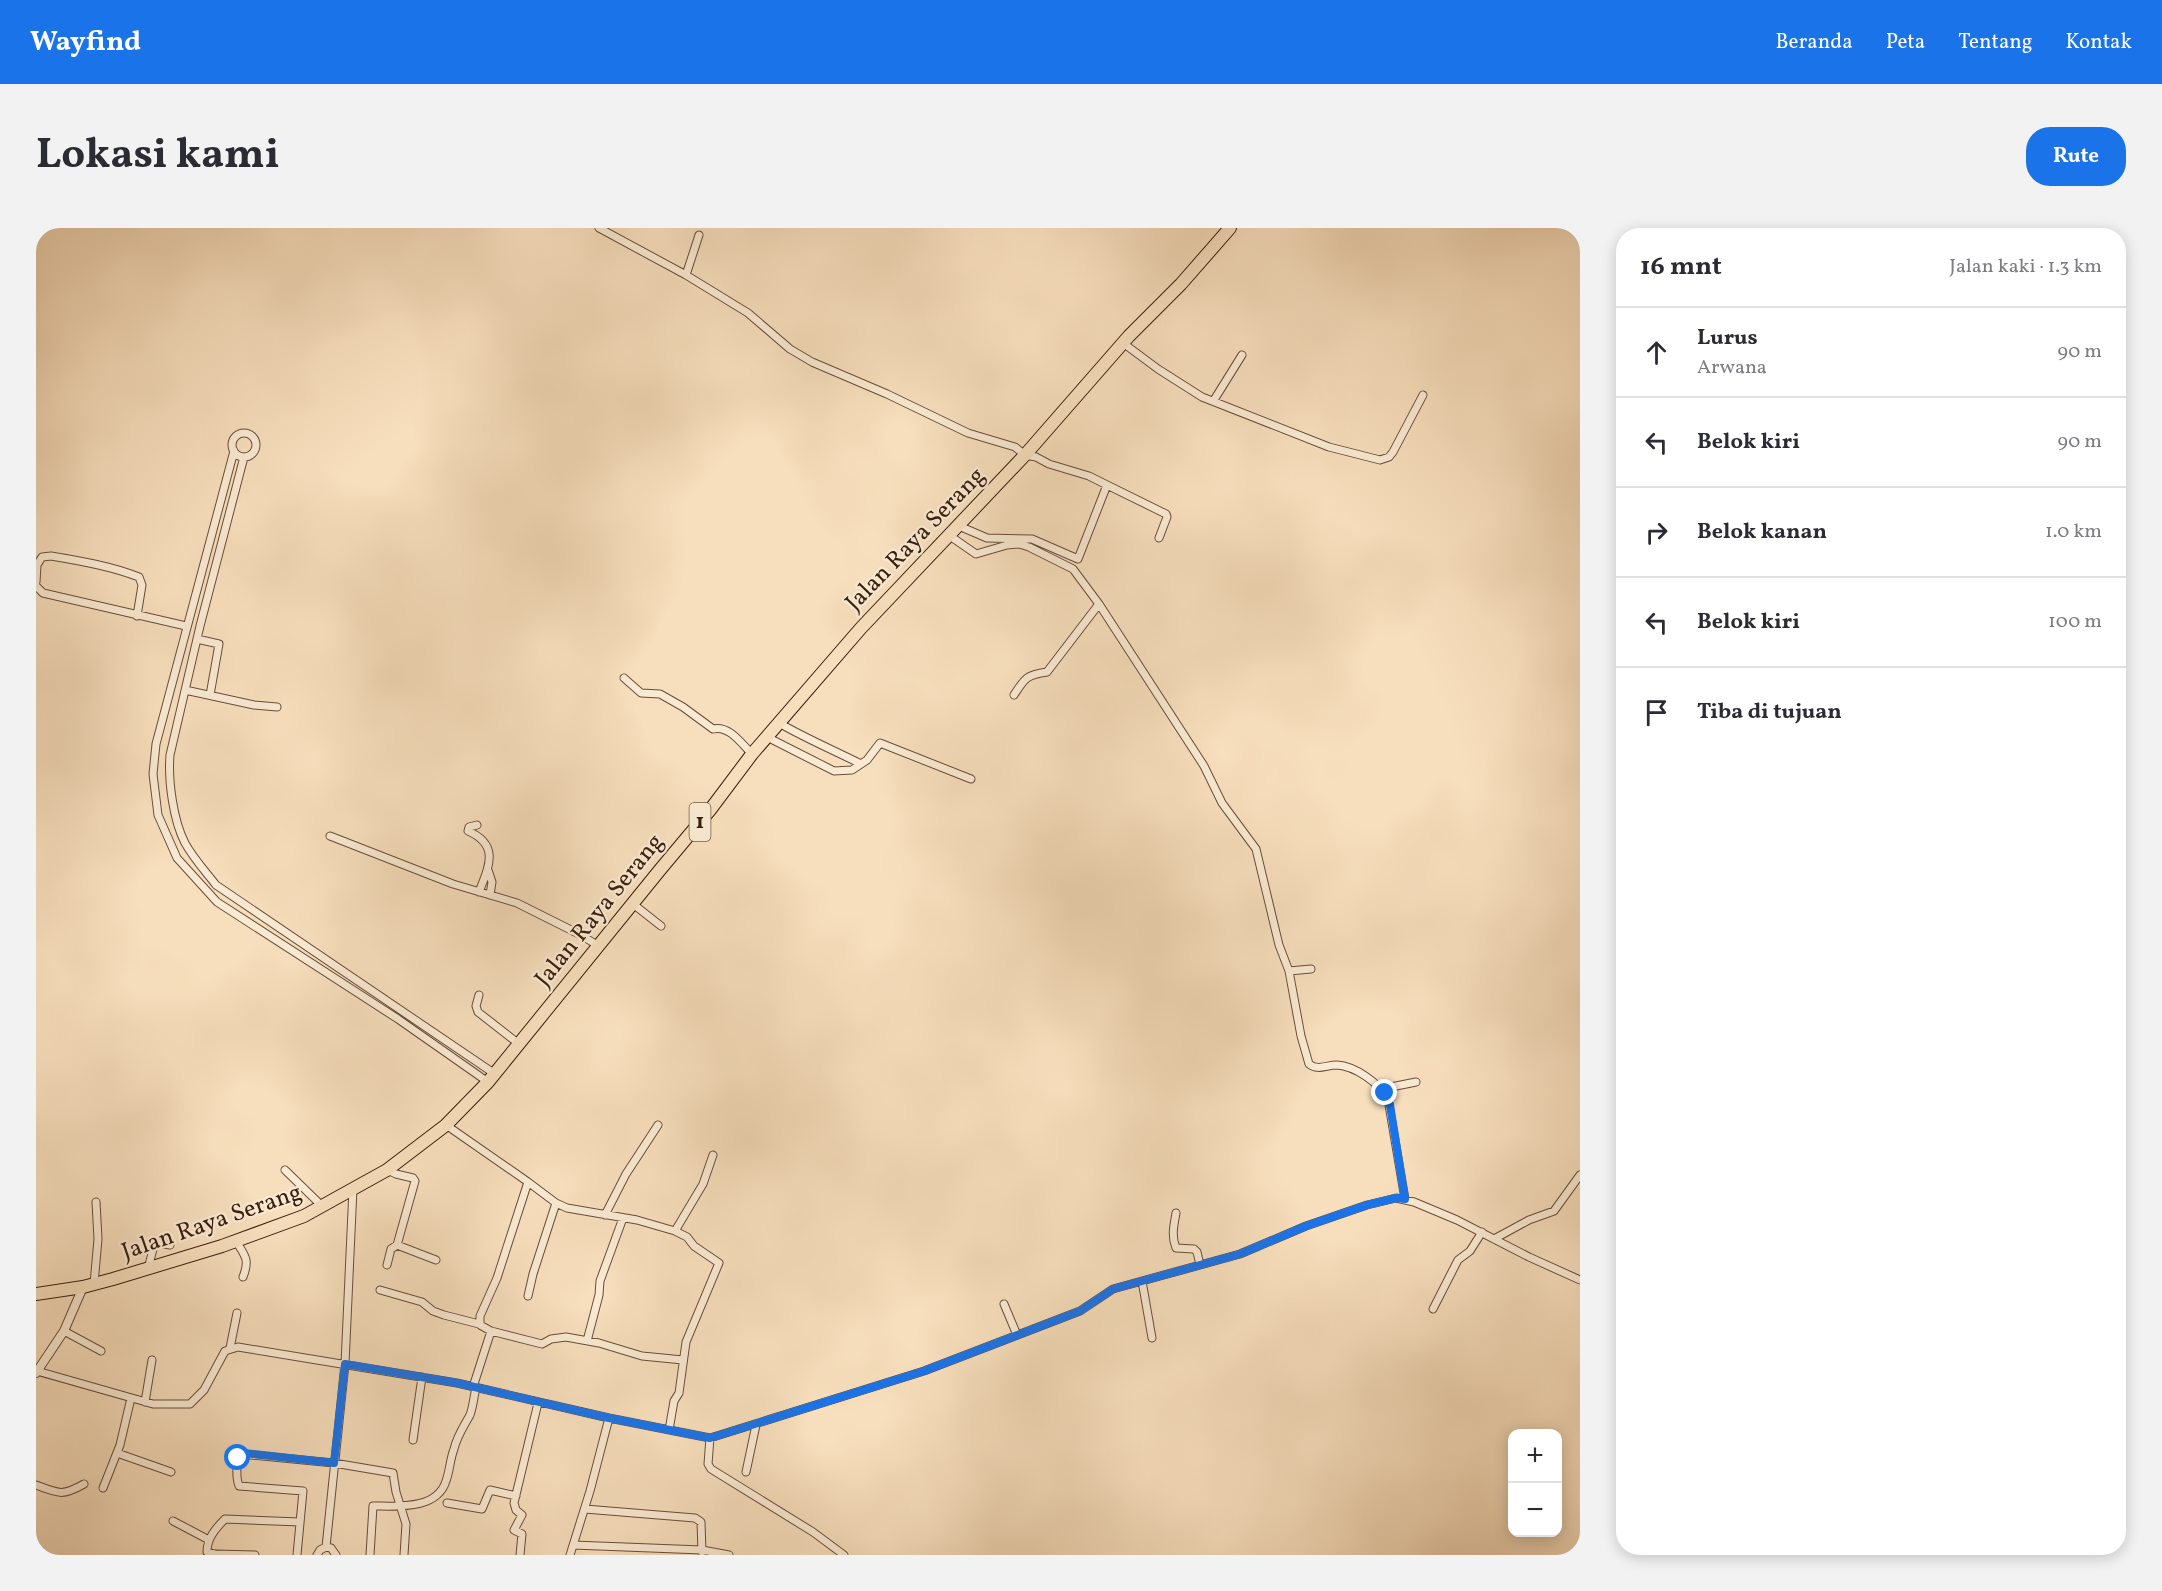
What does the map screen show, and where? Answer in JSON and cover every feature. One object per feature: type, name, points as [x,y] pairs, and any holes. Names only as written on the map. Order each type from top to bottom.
[{"type":"highway","name":"Jalan Raya Serang","points":[[36,1294],[88,1285],[148,1269],[293,1220],[387,1170],[446,1125],[491,1078],[710,810],[752,754],[861,628],[1025,455],[1123,343],[1230,228]]},
{"type":"street","points":[[599,228],[686,275],[748,313],[802,357],[968,433],[1015,447],[1025,455],[1089,476],[1166,514],[1159,538]]},
{"type":"street","points":[[611,236],[617,228]]},
{"type":"street","points":[[686,275],[699,235]]},
{"type":"street","points":[[1123,343],[1192,391],[1329,447],[1380,460],[1389,457],[1393,452],[1423,395]]},
{"type":"street","points":[[1214,400],[1242,355]]},
{"type":"street","points":[[245,433],[254,438],[256,448],[253,453],[244,457],[234,451],[232,446],[236,436],[245,433]]},
{"type":"street","points":[[234,451],[156,744],[153,774],[158,815],[177,858],[217,902],[491,1078]]},
{"type":"street","points":[[244,457],[172,737],[168,773],[176,814],[185,843],[216,885],[491,1078]]},
{"type":"street","points":[[959,526],[987,538],[1028,538],[1078,559],[1107,485]]},
{"type":"street","points":[[950,536],[976,554],[1006,545],[1019,544],[1052,557],[1073,569],[1099,604],[1204,766],[1222,802],[1256,849],[1279,945],[1289,971],[1301,1036],[1309,1064],[1316,1068],[1346,1066],[1381,1089],[1388,1099],[1405,1199]]},
{"type":"street","points":[[136,616],[142,585],[139,577],[103,565],[51,556],[42,557],[38,565],[36,584],[43,594],[136,616],[200,626]]},
{"type":"street","points":[[1014,695],[1026,678],[1032,674],[1047,672],[1099,604]]},
{"type":"street","points":[[197,639],[219,644],[210,695]]},
{"type":"street","points":[[624,678],[640,693],[660,694],[683,707],[713,729],[719,727],[726,729],[752,754]]},
{"type":"street","points":[[185,690],[254,705],[277,707]]},
{"type":"street","points":[[779,723],[861,764]]},
{"type":"street","points":[[767,736],[834,771],[852,770],[867,760],[878,743],[885,743],[927,763],[971,779]]},
{"type":"street","points":[[477,825],[469,827],[468,831],[478,836],[488,847],[489,854],[488,870],[478,892]]},
{"type":"street","points":[[330,836],[453,884],[517,903],[599,946]]},
{"type":"street","points":[[488,870],[492,882],[490,895]]},
{"type":"street","points":[[633,904],[661,926]]},
{"type":"street","points":[[243,919],[251,908]]},
{"type":"street","points":[[1289,971],[1311,969]]},
{"type":"street","points":[[479,995],[476,1006],[478,1012],[519,1044]]},
{"type":"street","points":[[1381,1089],[1416,1082]]},
{"type":"street","points":[[446,1125],[556,1203],[577,1211],[623,1218],[675,1231],[719,1263],[692,1325],[683,1360],[679,1393],[669,1430]]},
{"type":"street","points":[[605,1215],[626,1174],[658,1125]]},
{"type":"street","points":[[675,1231],[703,1184],[713,1155]]},
{"type":"street","points":[[285,1170],[322,1206]]},
{"type":"street","points":[[387,1170],[413,1178],[415,1181],[397,1245],[391,1249],[387,1265]]},
{"type":"street","points":[[1494,1239],[1528,1220],[1554,1210],[1580,1175]]},
{"type":"street","points":[[479,1324],[480,1316],[497,1278],[528,1182]]},
{"type":"street","points":[[326,1547],[345,1364],[353,1189]]},
{"type":"street","points":[[96,1202],[98,1239],[88,1285],[64,1331],[37,1372],[145,1402],[170,1405],[190,1404],[204,1390],[225,1351],[238,1347],[474,1387],[538,1403],[710,1438],[924,1371],[1080,1311],[1113,1289],[1240,1254],[1306,1226],[1367,1205],[1396,1198],[1405,1199],[1482,1232],[1580,1280]]},
{"type":"street","points":[[528,1296],[556,1203]]},
{"type":"street","points":[[1176,1213],[1173,1231],[1176,1248],[1194,1249],[1200,1265]]},
{"type":"street","points":[[587,1341],[600,1281],[623,1218]]},
{"type":"street","points":[[1432,1310],[1458,1260],[1470,1251],[1482,1232]]},
{"type":"street","points":[[236,1241],[248,1265],[243,1277]]},
{"type":"street","points":[[148,1269],[154,1245],[159,1243],[170,1245]]},
{"type":"street","points":[[397,1245],[436,1260]]},
{"type":"street","points":[[1142,1281],[1152,1338]]},
{"type":"street","points":[[380,1290],[422,1302],[444,1316],[479,1324],[491,1331],[542,1344],[557,1337],[566,1337],[642,1356],[683,1360]]},
{"type":"street","points":[[1004,1304],[1017,1335]]},
{"type":"street","points":[[230,1348],[237,1313]]},
{"type":"street","points":[[64,1331],[100,1351]]},
{"type":"street","points":[[370,1555],[373,1506],[399,1506],[424,1502],[441,1493],[446,1483],[453,1449],[471,1412],[474,1387],[491,1331]]},
{"type":"street","points":[[145,1402],[152,1360]]},
{"type":"street","points":[[413,1440],[422,1377]]},
{"type":"street","points":[[103,1488],[117,1453],[131,1398]]},
{"type":"street","points":[[520,1555],[522,1534],[514,1530],[522,1515],[515,1509],[516,1496],[538,1403]]},
{"type":"street","points":[[570,1555],[585,1509],[609,1418]]},
{"type":"street","points":[[746,1472],[756,1425]]},
{"type":"street","points":[[710,1438],[708,1464],[711,1469],[813,1532],[844,1555]]},
{"type":"street","points":[[117,1453],[171,1472]]},
{"type":"street","points":[[297,1555],[303,1491],[239,1486],[237,1482],[238,1458],[244,1453],[334,1463],[393,1473],[399,1506],[406,1524],[404,1555]]},
{"type":"street","points":[[36,1485],[51,1491],[68,1493],[84,1484]]},
{"type":"street","points":[[447,1503],[482,1509],[490,1490],[516,1496]]},
{"type":"street","points":[[585,1509],[695,1518],[701,1522],[702,1553]]},
{"type":"street","points":[[254,1555],[207,1552],[209,1540],[225,1519],[300,1522]]},
{"type":"street","points":[[173,1521],[209,1540]]},
{"type":"street","points":[[573,1545],[729,1555]]},
{"type":"street","points":[[318,1555],[320,1550],[326,1547],[331,1548],[336,1555]]},
{"type":"route","points":[[238,1458],[244,1453],[334,1463],[345,1364],[457,1383],[538,1403],[710,1438],[756,1425],[924,1371],[1080,1311],[1113,1289],[1240,1254],[1306,1226],[1367,1205],[1396,1198],[1405,1199],[1398,1146],[1390,1105],[1385,1093]]}]
